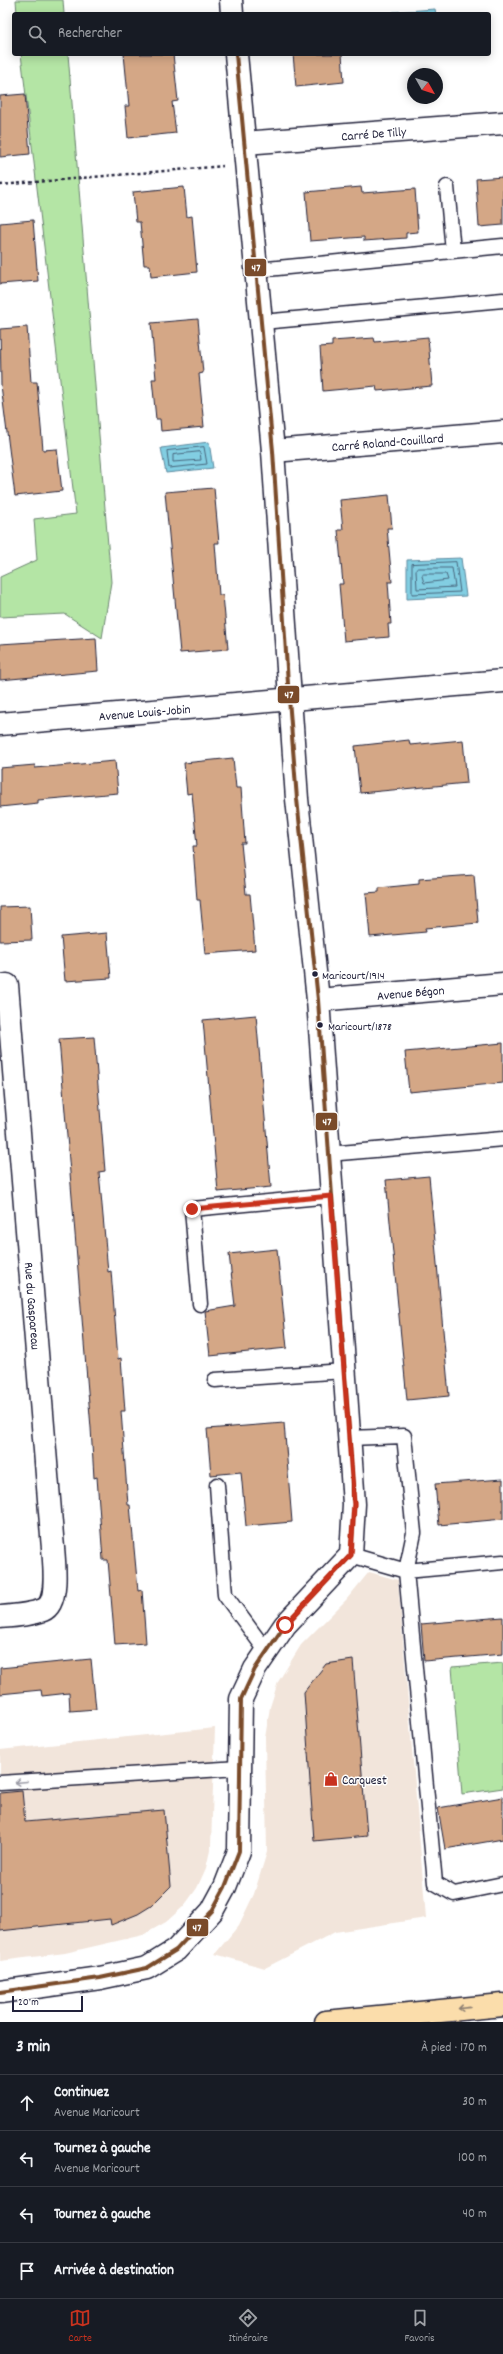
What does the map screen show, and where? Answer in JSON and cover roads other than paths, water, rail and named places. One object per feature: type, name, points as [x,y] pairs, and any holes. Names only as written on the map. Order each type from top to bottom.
[{"type":"highway","points":[[326,2022],[503,2004]]},
{"type":"street","points":[[231,0],[232,12]]},
{"type":"street","points":[[0,1992],[84,1981],[147,1968],[176,1950],[212,1911],[225,1887],[239,1851],[241,1699],[255,1669],[285,1625],[351,1555],[354,1504],[318,1000],[289,699],[273,451],[236,56]]},
{"type":"street","name":"Carré De Tilly","points":[[244,143],[503,123]]},
{"type":"street","name":"Carré Roland-Couillard","points":[[273,451],[503,432]]},
{"type":"street","points":[[289,699],[503,681]]},
{"type":"street","name":"Avenue Louis-Jobin","points":[[0,724],[289,699]]},
{"type":"street","name":"Avenue Bégon","points":[[318,1000],[503,984]]},
{"type":"street","name":"Rue du Gaspareau","points":[[0,986],[7,985],[54,1582],[53,1601],[45,1610],[25,1615],[0,1617]]},
{"type":"lane","points":[[447,187],[453,251]]},
{"type":"lane","points":[[257,270],[503,246]]},
{"type":"lane","points":[[262,322],[503,300]]},
{"type":"lane","points":[[328,1154],[503,1139]]},
{"type":"lane","points":[[200,1304],[192,1209],[331,1196]]},
{"type":"lane","points":[[214,1380],[344,1371]]},
{"type":"lane","points":[[349,1438],[404,1436],[414,1533],[406,1571],[435,1883],[454,1894],[503,1884]]},
{"type":"lane","points":[[217,1485],[225,1595],[267,1652]]},
{"type":"lane","points":[[351,1555],[406,1571],[503,1562]]},
{"type":"lane","points":[[0,1783],[239,1768]]},
{"type":"water","points":[[435,9],[436,12],[393,12]]},
{"type":"water","points":[[209,442],[213,468],[166,473],[161,448]]},
{"type":"water","points":[[461,558],[466,596],[407,599],[407,560]]},
{"type":"place","name":"Maricourt/1914","points":[[315,974]]},
{"type":"place","name":"Maricourt/1878","points":[[320,1025]]},
{"type":"place","name":"Carquest","points":[[331,1779]]}]
